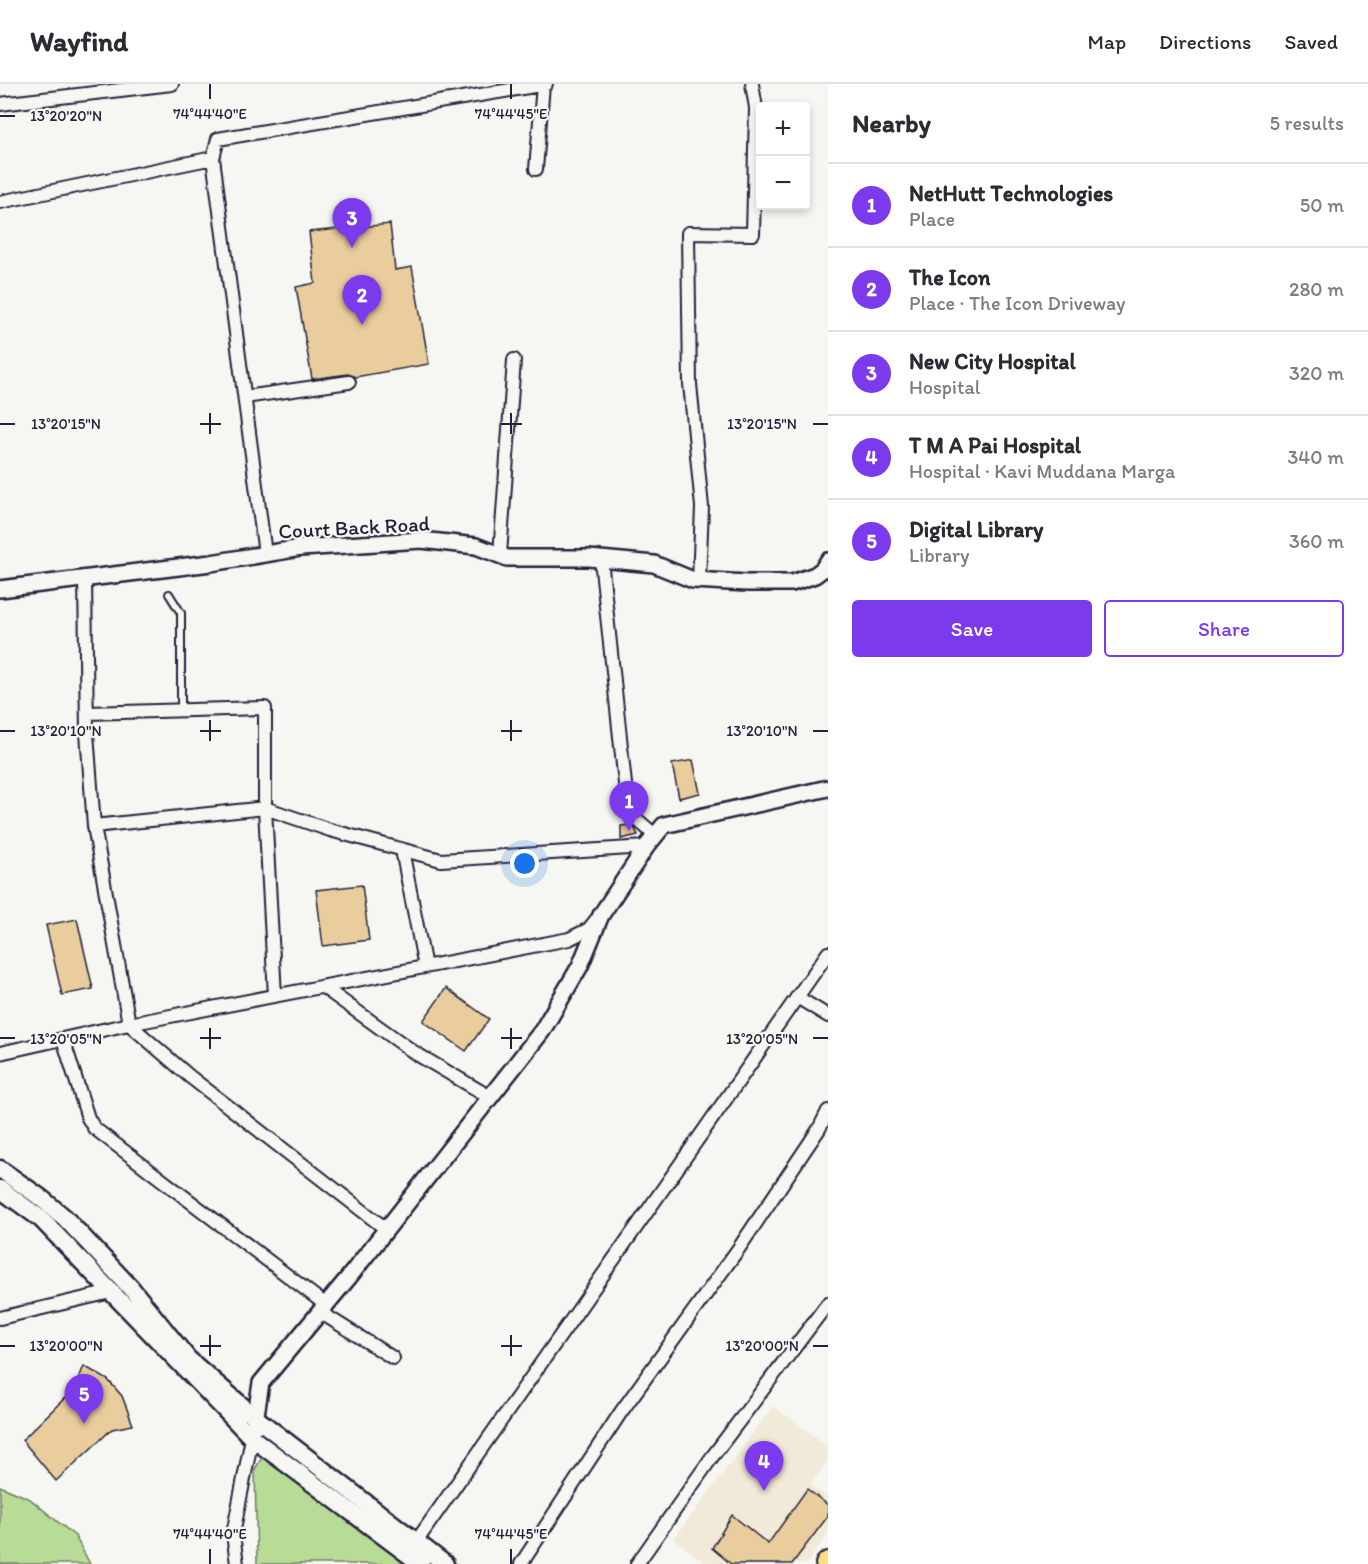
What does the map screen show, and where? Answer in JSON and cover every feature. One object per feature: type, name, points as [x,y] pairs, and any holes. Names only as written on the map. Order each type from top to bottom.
[{"type":"main road","points":[[0,1169],[64,1217],[131,1287],[188,1359],[256,1418],[445,1564]]},
{"type":"main road","points":[[0,1189],[40,1219],[252,1438],[421,1564]]},
{"type":"street","points":[[0,104],[172,84]]},
{"type":"street","points":[[265,554],[213,158],[218,139],[544,84],[536,169]]},
{"type":"street","points":[[699,581],[702,507],[690,384],[688,233],[753,234],[756,108],[752,84]]},
{"type":"street","points":[[0,202],[213,158]]},
{"type":"street","points":[[500,555],[514,360]]},
{"type":"street","points":[[245,397],[349,382]]},
{"type":"street","name":"Court Back Road","points":[[0,589],[211,563],[301,548],[421,540],[476,546],[507,558],[601,559],[654,564],[699,581],[792,583],[824,569],[828,561]]},
{"type":"street","points":[[601,559],[628,812],[651,841]]},
{"type":"street","points":[[85,577],[87,714],[94,826],[129,1024],[189,1076],[386,1229]]},
{"type":"street","points":[[87,714],[265,708],[265,808],[275,996]]},
{"type":"street","points":[[0,1053],[129,1024],[570,939],[589,929],[601,915],[664,825],[828,788]]},
{"type":"street","points":[[94,826],[265,808],[330,830],[441,860],[651,841]]},
{"type":"street","points":[[402,850],[425,967]]},
{"type":"street","points":[[237,1564],[233,1534],[261,1383],[323,1309],[542,1031],[580,966],[601,915]]},
{"type":"street","points":[[416,1542],[828,953]]},
{"type":"street","points":[[323,987],[415,1053],[490,1097]]},
{"type":"street","points":[[797,996],[828,1016]]},
{"type":"street","points":[[63,1040],[88,1118],[94,1128],[323,1309],[393,1358]]},
{"type":"street","points":[[521,1564],[621,1412],[739,1248],[828,1112]]},
{"type":"street","points":[[0,1318],[111,1292]]},
{"type":"street","points":[[637,1564],[712,1457],[828,1303]]},
{"type":"lane","points":[[169,594],[180,613],[181,711]]},
{"type":"shaded area","points":[[773,1406],[828,1446],[828,1461],[810,1485],[828,1498],[828,1534],[806,1564],[707,1564],[674,1539]]},
{"type":"green space","points":[[263,1456],[407,1564],[257,1564],[255,1469]]},
{"type":"green space","points":[[0,1486],[30,1499],[75,1536],[90,1564],[0,1564]]},
{"type":"building","points":[[390,224],[395,270],[412,267],[429,364],[355,377],[348,374],[312,379],[296,287],[315,283],[309,232]]},
{"type":"building","points":[[693,760],[700,793],[679,798],[672,764]]},
{"type":"building","points":[[630,825],[638,835],[621,839],[621,826]]},
{"type":"building","points":[[362,885],[369,940],[323,946],[316,890]]},
{"type":"building","points":[[77,919],[93,989],[62,995],[46,925]]},
{"type":"building","points":[[446,988],[489,1019],[466,1051],[423,1021]]},
{"type":"building","points":[[84,1366],[108,1380],[122,1396],[133,1425],[112,1429],[56,1481],[22,1440],[75,1388]]},
{"type":"building","points":[[807,1489],[828,1505],[828,1516],[792,1564],[731,1564],[712,1548],[732,1515],[768,1544]]},
{"type":"place","name":"New City Hospital","points":[[352,248]]},
{"type":"place","name":"The Icon","points":[[362,325]]},
{"type":"place","name":"NetHutt Technologies","points":[[629,831]]},
{"type":"place","name":"Digital Library","points":[[84,1424]]},
{"type":"place","name":"T M A Pai Hospital","points":[[764,1491]]}]
